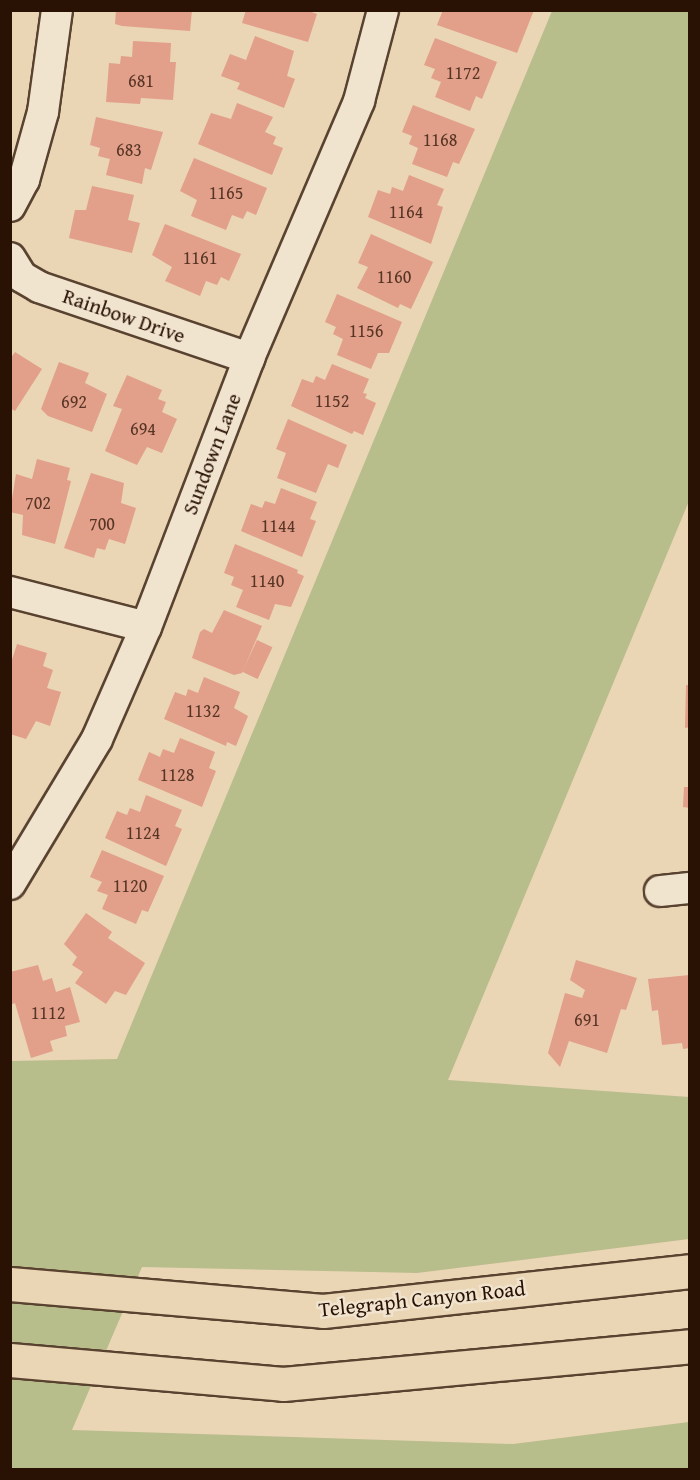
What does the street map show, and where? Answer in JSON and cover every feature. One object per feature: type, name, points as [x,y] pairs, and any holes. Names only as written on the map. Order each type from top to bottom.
[{"type":"main road","name":"Telegraph Canyon Road","points":[[10,1284],[323,1311],[690,1271]]},
{"type":"main road","points":[[10,1360],[283,1384],[690,1346]]},
{"type":"street","points":[[10,206],[24,180],[43,112],[57,10]]},
{"type":"street","name":"Sundown Lane","points":[[10,884],[97,739],[146,627],[249,358],[359,101],[383,10]]},
{"type":"street","name":"Rainbow Drive","points":[[10,258],[22,277],[39,287],[249,358]]},
{"type":"street","points":[[10,592],[146,627]]},
{"type":"street","points":[[660,891],[690,888]]},
{"type":"green space","points":[[552,11],[689,11],[689,501],[448,1080],[689,1097],[689,1239],[417,1273],[142,1267],[72,1430],[513,1444],[689,1422],[689,1469],[11,1469],[10,1061],[117,1059]]},
{"type":"building","points":[[116,10],[192,10],[190,31],[122,26],[115,24]]},
{"type":"building","points":[[246,10],[306,10],[317,14],[308,42],[242,23]]},
{"type":"building","points":[[443,10],[534,10],[517,53],[437,25]]},
{"type":"building","points":[[255,36],[294,51],[287,76],[295,79],[284,108],[237,89],[240,83],[221,76],[230,54],[246,60]]},
{"type":"building","points":[[435,38],[497,62],[482,99],[476,96],[470,111],[435,97],[441,82],[431,78],[435,69],[424,65]]},
{"type":"building","points":[[133,41],[171,43],[170,62],[176,62],[173,100],[141,98],[140,104],[106,102],[109,63],[120,64],[121,56],[132,57]]},
{"type":"building","points":[[237,103],[273,117],[265,132],[276,137],[273,144],[283,148],[272,175],[198,144],[211,113],[231,119]]},
{"type":"building","points":[[413,105],[475,129],[459,164],[453,162],[447,177],[412,164],[418,148],[409,144],[412,136],[402,132]]},
{"type":"building","points":[[96,117],[163,132],[151,170],[145,168],[142,184],[106,175],[110,159],[98,156],[100,148],[90,145]]},
{"type":"building","points":[[194,158],[267,188],[256,215],[247,211],[243,219],[232,215],[226,230],[191,216],[197,200],[180,191]]},
{"type":"building","points":[[409,175],[444,189],[437,205],[443,207],[431,244],[368,217],[378,190],[390,194],[392,187],[403,191]]},
{"type":"building","points":[[92,186],[134,195],[128,220],[140,223],[132,253],[69,238],[75,210],[86,210]]},
{"type":"building","points":[[165,224],[241,254],[229,281],[221,277],[217,285],[206,281],[200,296],[165,281],[172,267],[152,255]]},
{"type":"building","points":[[371,234],[433,262],[411,309],[400,304],[398,308],[357,288],[368,267],[358,263]]},
{"type":"building","points":[[337,294],[402,322],[389,353],[378,353],[371,369],[337,355],[343,339],[333,334],[336,327],[325,322]]},
{"type":"building","points":[[15,352],[42,369],[15,411],[10,408],[10,359]]},
{"type":"building","points":[[59,362],[89,373],[85,383],[107,394],[92,432],[48,416],[41,409]]},
{"type":"building","points":[[332,364],[369,379],[363,393],[367,394],[365,398],[376,403],[363,435],[354,431],[352,434],[291,406],[302,379],[313,383],[316,376],[325,380]]},
{"type":"building","points":[[127,375],[162,390],[158,399],[166,402],[162,412],[177,419],[162,453],[147,447],[137,465],[105,451],[122,409],[113,406]]},
{"type":"building","points":[[288,419],[347,445],[338,468],[328,464],[316,493],[277,478],[286,453],[276,449]]},
{"type":"building","points":[[37,459],[70,468],[67,480],[71,481],[55,544],[22,535],[23,515],[10,512],[16,474],[32,479]]},
{"type":"building","points":[[91,473],[124,483],[121,503],[136,508],[125,544],[109,539],[105,550],[97,548],[94,558],[64,548]]},
{"type":"building","points":[[281,488],[317,502],[310,519],[316,521],[302,557],[241,531],[251,504],[262,508],[265,501],[275,504]]},
{"type":"building","points":[[235,544],[298,570],[297,573],[304,576],[291,607],[275,604],[269,620],[236,607],[243,590],[231,585],[234,577],[224,573]]},
{"type":"building","points":[[224,610],[262,626],[242,673],[234,675],[192,658],[200,632],[204,629],[212,633]]},
{"type":"building","points":[[257,640],[272,647],[258,679],[242,672]]},
{"type":"building","points":[[17,644],[47,653],[43,666],[53,670],[47,688],[61,692],[50,726],[36,721],[26,739],[10,734],[10,666]]},
{"type":"building","points":[[204,677],[240,692],[234,708],[248,716],[236,746],[227,742],[226,746],[164,719],[175,692],[186,696],[188,689],[198,693]]},
{"type":"building","points":[[686,685],[690,685],[690,727],[685,728]]},
{"type":"building","points":[[180,738],[215,752],[209,768],[216,771],[202,807],[138,780],[149,752],[160,757],[163,749],[174,753]]},
{"type":"building","points":[[684,787],[690,787],[690,808],[683,807]]},
{"type":"building","points":[[146,795],[182,810],[175,826],[182,829],[166,866],[105,838],[117,811],[127,815],[130,808],[140,812]]},
{"type":"building","points":[[102,850],[164,876],[148,912],[142,910],[136,924],[102,909],[108,895],[97,891],[102,882],[90,877]]},
{"type":"building","points":[[86,913],[112,932],[108,938],[145,963],[126,995],[115,991],[106,1004],[75,983],[83,972],[72,965],[77,957],[64,944]]},
{"type":"building","points":[[576,960],[637,978],[626,1010],[621,1009],[607,1053],[569,1041],[560,1067],[548,1053],[565,993],[582,998],[585,990],[570,980]]},
{"type":"building","points":[[38,965],[43,981],[52,978],[56,992],[70,987],[80,1022],[65,1026],[67,1036],[50,1041],[53,1051],[31,1058],[15,1003],[10,1005],[10,972]]},
{"type":"building","points":[[690,975],[690,1048],[683,1049],[682,1043],[662,1045],[658,1010],[652,1011],[648,979]]}]
